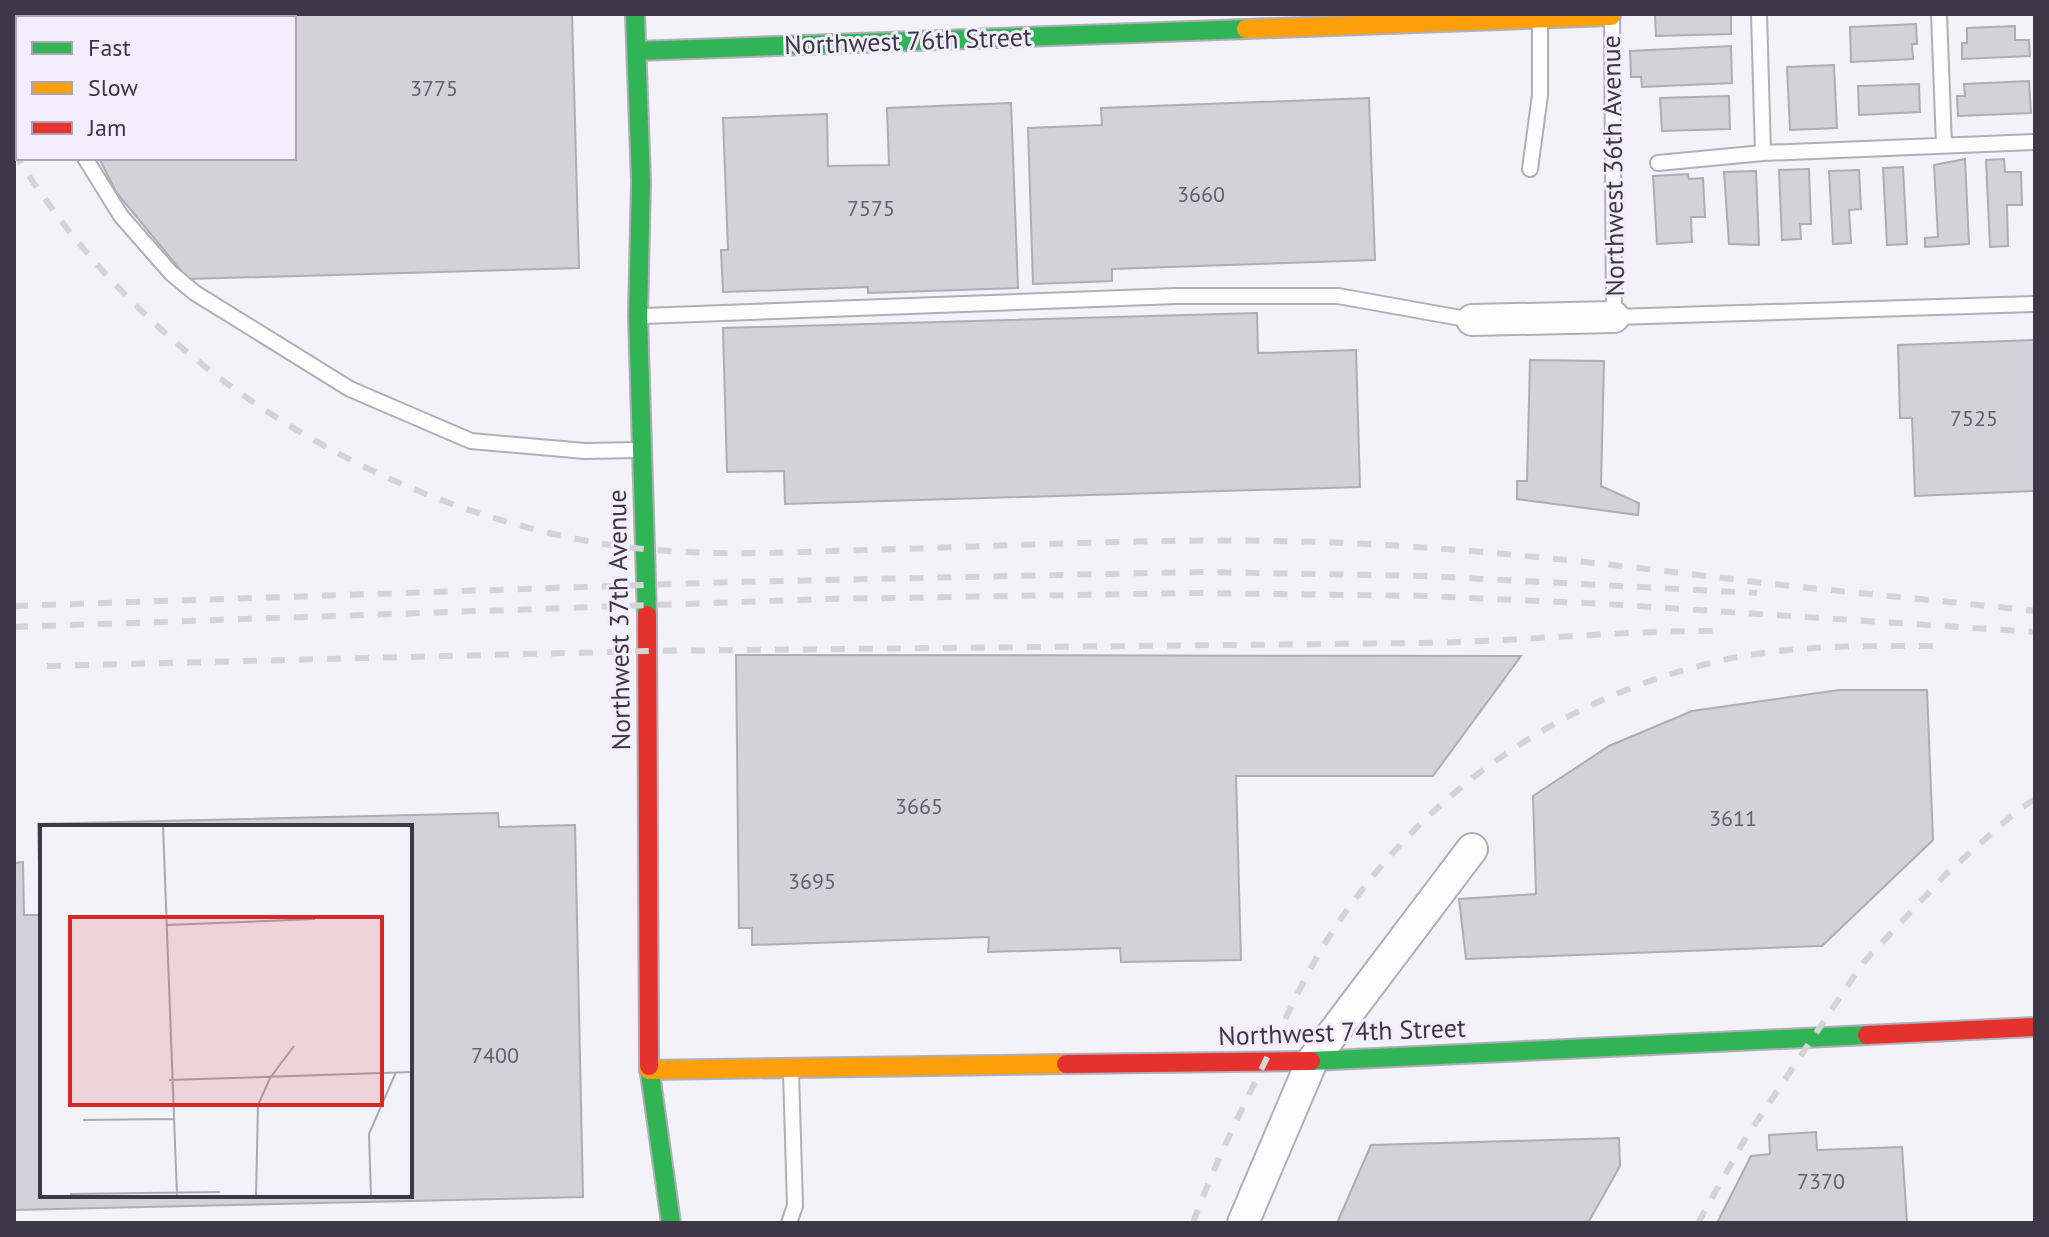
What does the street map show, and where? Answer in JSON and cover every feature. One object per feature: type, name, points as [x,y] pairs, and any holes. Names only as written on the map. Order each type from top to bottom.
[{"type":"street","name":"Northwest 37th Avenue","points":[[635,14],[641,181],[638,316],[648,666],[649,1070],[671,1223]]},
{"type":"street","name":"Northwest 76th Street","points":[[637,51],[1430,18],[1540,19],[1612,15]]},
{"type":"street","points":[[1472,320],[1614,317]]},
{"type":"street","points":[[1243,1223],[1312,1061],[1472,849]]},
{"type":"street","name":"Northwest 74th Street","points":[[649,1070],[1312,1061],[2035,1027]]},
{"type":"lane","points":[[1759,14],[1763,153]]},
{"type":"lane","points":[[1939,14],[1944,145]]},
{"type":"lane","name":"Northwest 36th Avenue","points":[[1612,15],[1614,317]]},
{"type":"lane","points":[[1530,169],[1540,95],[1540,19]]},
{"type":"lane","points":[[1658,163],[1763,153],[2035,142]]},
{"type":"lane","points":[[86,160],[121,216],[171,273],[195,293],[350,389],[471,441],[585,451],[641,450]]},
{"type":"lane","points":[[638,316],[1176,296],[1338,296],[1472,320]]},
{"type":"lane","points":[[1614,317],[2035,304]]},
{"type":"lane","points":[[789,1223],[795,1206],[791,1068]]},
{"type":"building","points":[[572,14],[579,268],[188,279],[116,192],[100,160],[296,160],[296,16],[30,16]]},
{"type":"building","points":[[1655,14],[1731,14],[1731,34],[1656,36]]},
{"type":"building","points":[[1916,24],[1917,44],[1912,44],[1913,59],[1851,62],[1850,27]]},
{"type":"building","points":[[2015,26],[2015,40],[2029,40],[2030,56],[1962,59],[1962,43],[1967,43],[1967,28]]},
{"type":"building","points":[[1731,46],[1732,83],[1642,87],[1641,77],[1631,77],[1630,51]]},
{"type":"building","points":[[1834,65],[1837,128],[1790,130],[1787,67]]},
{"type":"building","points":[[2029,81],[2031,113],[1958,116],[1957,96],[1965,96],[1964,84]]},
{"type":"building","points":[[1919,84],[1920,112],[1859,115],[1858,86]]},
{"type":"building","points":[[1729,96],[1730,129],[1662,131],[1660,98]]},
{"type":"building","points":[[1369,98],[1375,260],[1112,269],[1112,281],[1033,284],[1028,128],[1102,125],[1101,108]]},
{"type":"building","points":[[1011,103],[1018,288],[868,293],[868,287],[723,292],[721,250],[728,250],[723,118],[827,114],[828,166],[889,165],[887,108]]},
{"type":"building","points":[[1965,159],[1969,244],[1925,247],[1925,238],[1938,237],[1934,165]]},
{"type":"building","points":[[2004,159],[2005,172],[2021,172],[2022,205],[2007,205],[2008,246],[1990,247],[1986,160]]},
{"type":"building","points":[[1903,167],[1907,244],[1887,245],[1883,168]]},
{"type":"building","points":[[1809,169],[1811,224],[1800,224],[1801,239],[1782,240],[1779,170]]},
{"type":"building","points":[[1859,170],[1861,209],[1849,210],[1851,243],[1833,244],[1829,171]]},
{"type":"building","points":[[1756,171],[1759,245],[1729,244],[1724,172]]},
{"type":"building","points":[[1688,174],[1689,179],[1703,178],[1705,217],[1691,217],[1692,242],[1657,244],[1653,176]]},
{"type":"building","points":[[1257,313],[1258,353],[1356,350],[1360,487],[785,504],[784,471],[727,472],[723,328]]},
{"type":"building","points":[[2035,340],[2035,491],[1915,496],[1912,418],[1900,418],[1898,345]]},
{"type":"building","points":[[1530,360],[1604,361],[1601,486],[1639,503],[1638,515],[1517,499],[1517,481],[1527,481]]},
{"type":"building","points":[[736,655],[1521,656],[1433,776],[1236,776],[1241,960],[1121,962],[1120,948],[988,952],[989,937],[752,945],[752,928],[739,928]]},
{"type":"building","points":[[1839,690],[1927,690],[1933,840],[1822,946],[1466,959],[1459,899],[1536,894],[1533,796],[1609,746],[1692,711]]},
{"type":"building","points":[[498,813],[499,827],[575,825],[583,1197],[14,1210],[14,863],[23,862],[24,915],[40,915],[40,1197],[412,1197],[412,825],[40,825],[39,863],[38,824]]},
{"type":"building","points":[[1816,1132],[1817,1150],[1902,1147],[1907,1223],[1717,1223],[1751,1156],[1770,1154],[1769,1135]]},
{"type":"building","points":[[1619,1138],[1620,1166],[1588,1223],[1337,1223],[1371,1145]]},
{"type":"railway","points":[[19,160],[63,224],[120,290],[184,349],[253,402],[332,450],[415,490],[546,532],[626,547],[728,553],[1149,541],[1376,544],[1543,558],[2035,611]]},
{"type":"railway","points":[[14,606],[734,582],[1197,572],[1425,576],[1757,593]]},
{"type":"railway","points":[[14,627],[828,599],[1196,593],[1425,596],[1607,604],[2035,632]]},
{"type":"railway","points":[[47,666],[648,651],[1424,643],[1724,631]]},
{"type":"railway","points":[[1193,1223],[1234,1125],[1296,997],[1334,929],[1370,879],[1411,834],[1455,793],[1502,756],[1553,725],[1607,698],[1664,676],[1723,660],[1778,651],[1834,647],[1946,646]]},
{"type":"railway","points":[[1698,1223],[1745,1139],[1863,963],[1947,873],[2018,810],[2035,799]]},
{"type":"traffic: fast","points":[[635,14],[641,181],[638,316],[647,615]]},
{"type":"traffic: fast","points":[[637,51],[1246,29]]},
{"type":"traffic: fast","points":[[1311,1061],[1867,1035]]},
{"type":"traffic: fast","points":[[649,1066],[671,1223]]},
{"type":"traffic: slow","points":[[1246,29],[1611,16]]},
{"type":"traffic: slow","points":[[649,1070],[1066,1064]]},
{"type":"traffic: jam","points":[[647,615],[649,1066]]},
{"type":"traffic: jam","points":[[1867,1035],[2035,1027]]},
{"type":"traffic: jam","points":[[1066,1064],[1311,1061]]}]
